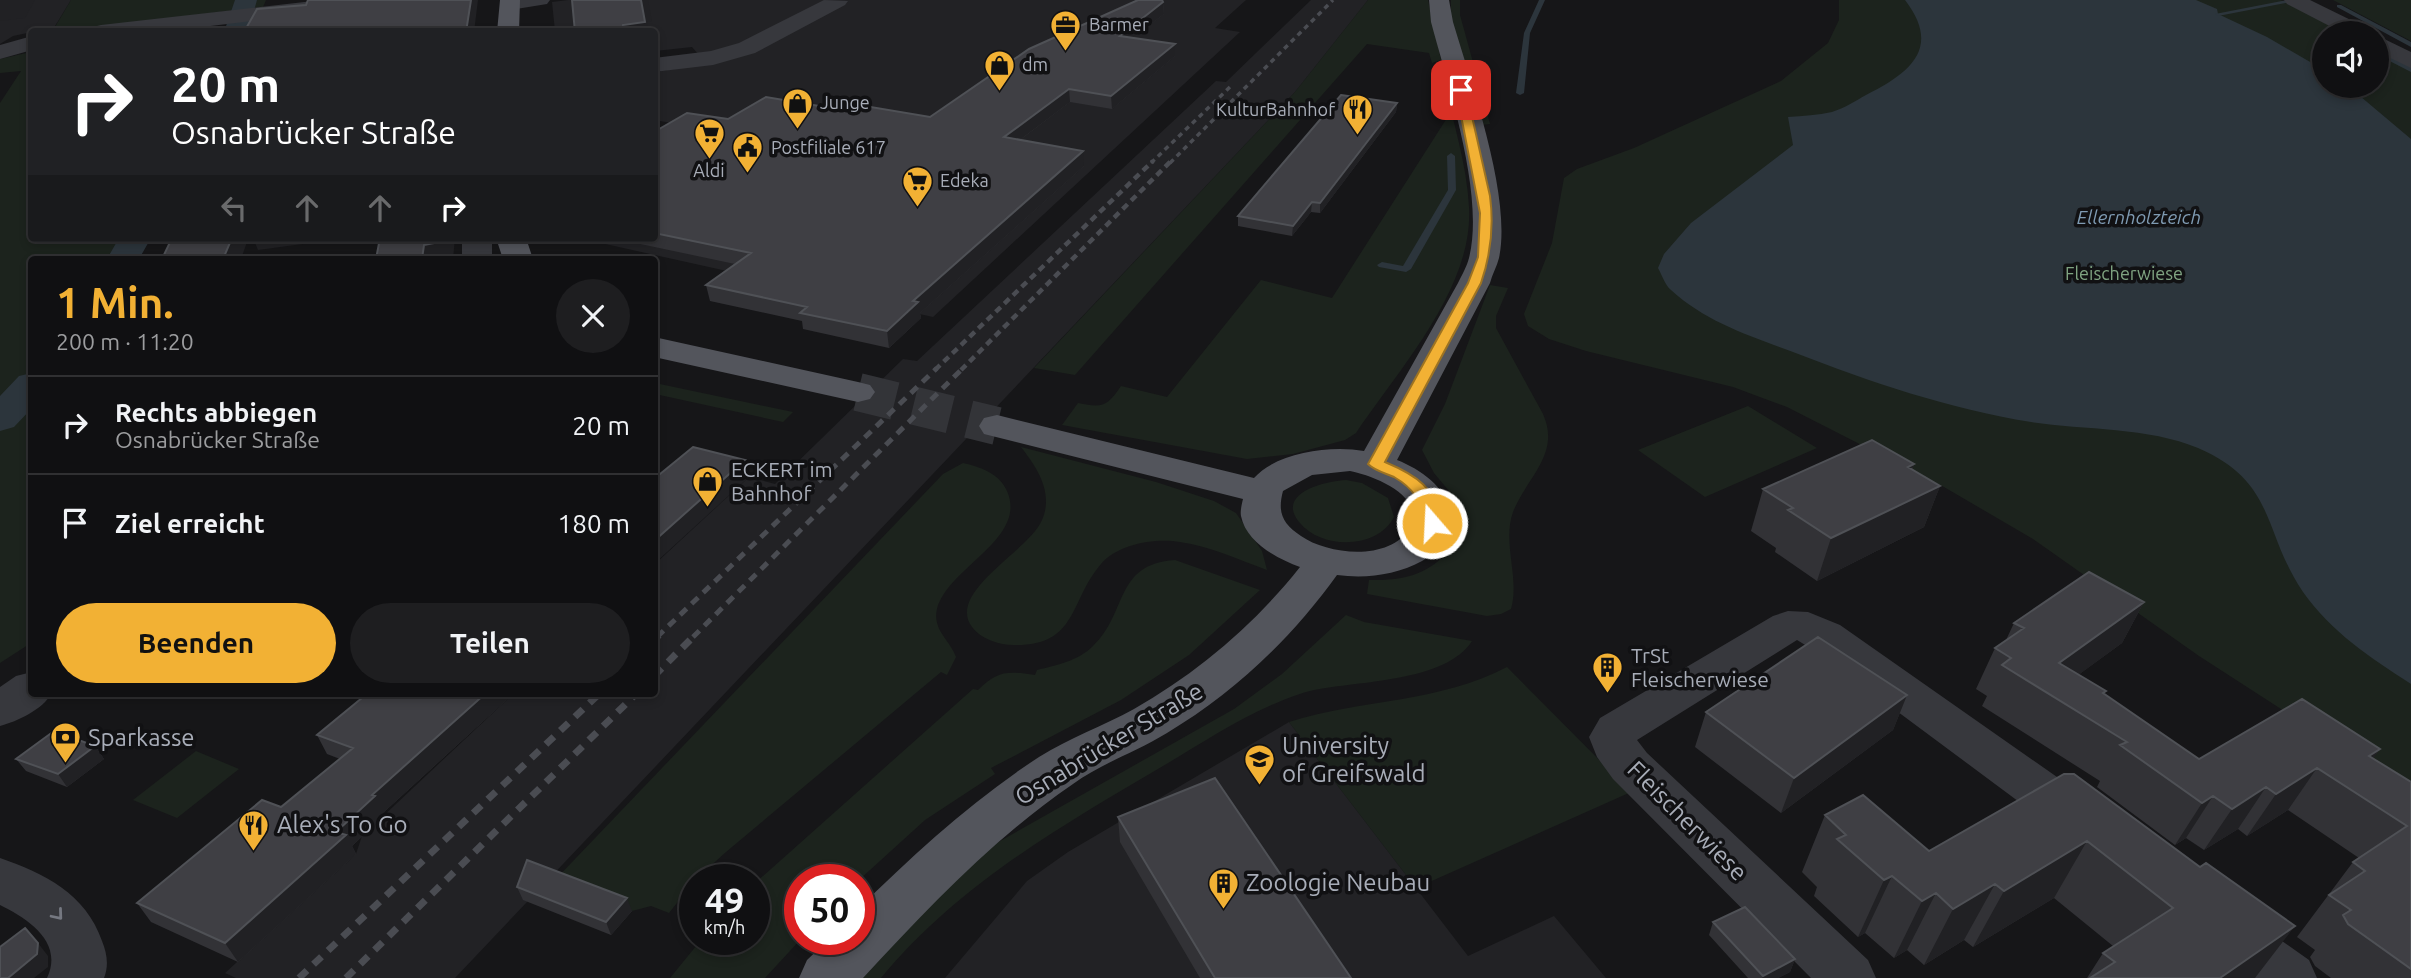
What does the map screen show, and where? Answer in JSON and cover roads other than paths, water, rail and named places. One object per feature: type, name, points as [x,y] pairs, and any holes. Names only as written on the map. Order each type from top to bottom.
[{"type":"main road","points":[[1376,464],[1474,283],[1484,257],[1486,213],[1482,178],[1442,22],[1439,0]]},
{"type":"main road","points":[[508,28],[510,2]]},
{"type":"main road","points":[[658,348],[858,393]]},
{"type":"main road","points":[[997,426],[1264,492]]},
{"type":"main road","points":[[1350,460],[1376,464],[1400,474],[1419,488],[1430,505],[1432,523],[1423,540],[1404,554],[1379,563],[1349,565],[1325,562],[1294,551],[1276,538],[1264,523],[1261,506],[1264,492],[1279,477],[1299,467],[1323,461],[1350,460]]},
{"type":"main road","name":"Osnabrücker Straße","points":[[827,978],[915,887],[993,816],[1057,769],[1149,722],[1206,686],[1297,601],[1325,562]]},
{"type":"street","points":[[133,28],[376,0]]},
{"type":"street","points":[[510,2],[540,0]]},
{"type":"street","points":[[658,65],[713,58],[747,48],[838,1]]},
{"type":"street","points":[[2298,2],[2335,21]]},
{"type":"street","points":[[0,52],[28,44]]},
{"type":"street","points":[[2389,50],[2411,61]]},
{"type":"street","name":"Fleischerwiese","points":[[1848,978],[1630,766],[1614,744],[1613,737],[1618,730],[1788,626],[1799,624],[1813,628],[1836,643],[2110,843]]},
{"type":"street","points":[[0,709],[28,691]]},
{"type":"street","points":[[0,880],[49,904],[74,933],[79,973],[75,978]]},
{"type":"street","points":[[2186,900],[2289,978]]},
{"type":"water","name":"Ellernholzteich","points":[[1905,0],[2196,0],[2217,9],[2218,14],[2267,37],[2312,63],[2312,98],[2362,98],[2411,139],[2411,684],[2352,643],[2314,606],[2290,570],[2255,493],[2242,476],[2224,461],[2198,448],[2159,436],[2031,422],[1970,410],[1881,384],[1729,327],[1699,311],[1667,285],[1658,268],[1664,254],[1691,223],[1793,145],[1788,117],[1837,110],[1882,87],[1907,68],[1921,45],[1921,32],[1916,17]]},
{"type":"waterway","points":[[237,28],[246,0]]},
{"type":"waterway","points":[[1520,93],[1527,33],[1542,0]]},
{"type":"waterway","points":[[2218,14],[2298,0]]},
{"type":"waterway","points":[[2339,6],[2411,45]]},
{"type":"waterway","points":[[2389,58],[2411,70]]},
{"type":"waterway","points":[[1382,265],[1406,269],[1452,190],[1451,156]]},
{"type":"waterway","points":[[125,256],[133,242]]},
{"type":"waterway","points":[[0,419],[28,388]]},
{"type":"tunnel","points":[[858,392],[997,426]]},
{"type":"railway","points":[[1170,163],[1333,0]]},
{"type":"railway","points":[[1151,163],[1230,87]]},
{"type":"railway","points":[[935,370],[1153,161]]},
{"type":"railway","points":[[961,370],[1171,161]]},
{"type":"railway","points":[[658,636],[937,368]]},
{"type":"railway","points":[[693,637],[963,368]]},
{"type":"railway","points":[[658,672],[693,637]]},
{"type":"railway","points":[[299,978],[596,697]]},
{"type":"railway","points":[[346,978],[633,697]]},
{"type":"place","name":"Barmer","points":[[1066,52]]},
{"type":"place","name":"dm","points":[[999,92]]},
{"type":"place","name":"Junge","points":[[797,130]]},
{"type":"place","name":"KulturBahnhof","points":[[1358,137]]},
{"type":"place","name":"Aldi","points":[[709,160]]},
{"type":"place","name":"Postfiliale 617","points":[[748,175]]},
{"type":"place","name":"Edeka","points":[[917,208]]},
{"type":"place","name":"ECKERT im Bahnhof","points":[[708,509]]},
{"type":"place","name":"TrSt Fleischerwiese","points":[[1608,695]]},
{"type":"place","name":"Sparkasse","points":[[65,765]]},
{"type":"place","name":"University of Greifswald","points":[[1259,787]]},
{"type":"place","name":"Alex's To Go","points":[[254,852]]},
{"type":"place","name":"Zoologie Neubau","points":[[1223,910]]}]
